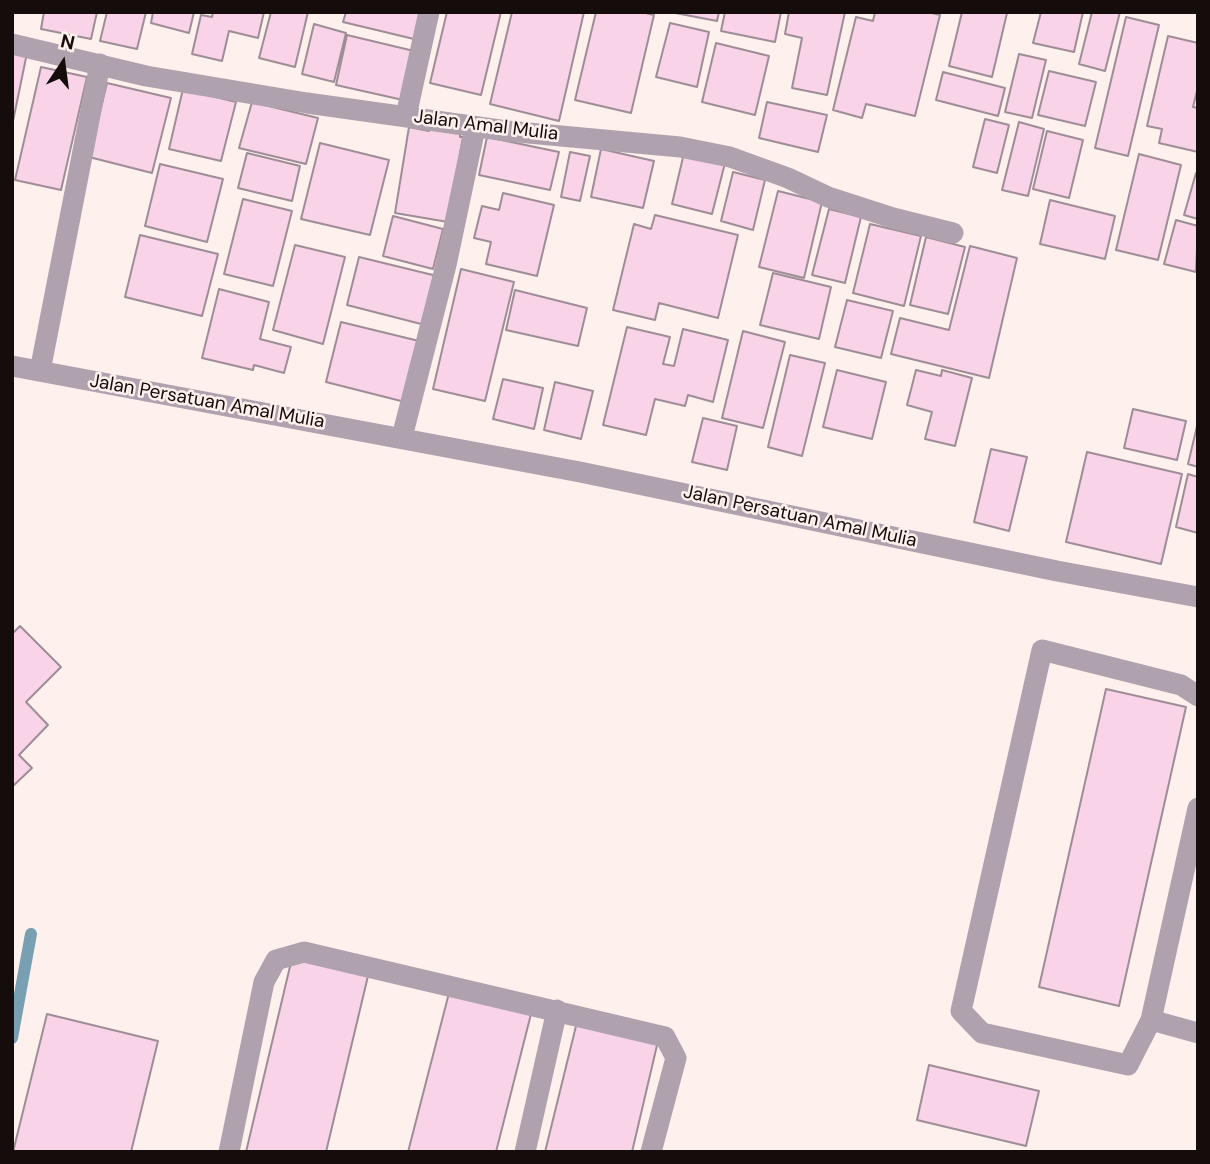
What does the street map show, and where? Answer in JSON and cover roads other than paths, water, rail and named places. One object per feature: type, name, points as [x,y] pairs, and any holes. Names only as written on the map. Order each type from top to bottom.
[{"type":"street","points":[[406,116],[429,12]]},
{"type":"street","name":"Jalan Amal Mulia","points":[[12,44],[190,84],[307,103],[475,128],[667,145],[730,157],[788,178],[828,197],[893,218],[953,233]]},
{"type":"street","points":[[40,371],[100,64]]},
{"type":"street","points":[[402,437],[446,265],[475,128]]},
{"type":"street","name":"Jalan Persatuan Amal Mulia","points":[[12,366],[402,437],[1057,571],[1198,597]]},
{"type":"street","points":[[1198,696],[1181,685],[1042,650],[961,1011],[982,1033],[1128,1065],[1151,1020],[1198,808]]},
{"type":"street","points":[[229,1152],[264,982],[276,960],[304,952],[665,1037],[676,1058],[651,1152]]},
{"type":"street","points":[[525,1152],[557,1010]]},
{"type":"street","points":[[1151,1020],[1198,1033]]},
{"type":"waterway","points":[[12,1038],[31,934]]}]
